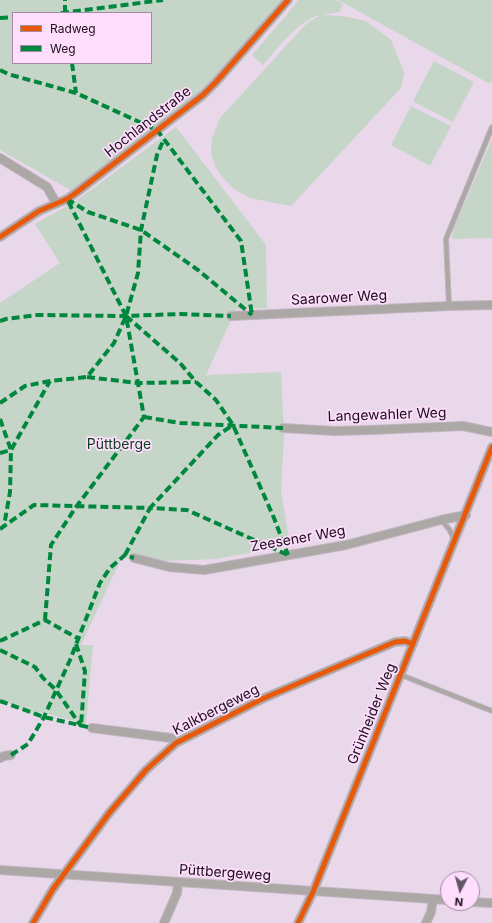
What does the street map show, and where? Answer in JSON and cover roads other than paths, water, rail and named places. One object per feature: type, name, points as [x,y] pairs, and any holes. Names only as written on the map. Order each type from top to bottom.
[{"type":"street","name":"Hochlandstraße","points":[[0,237],[39,211],[73,195],[203,95],[288,0]]},
{"type":"street","points":[[0,158],[47,187],[56,203]]},
{"type":"street","name":"Saarower Weg","points":[[231,316],[492,305]]},
{"type":"street","name":"Langewahler Weg","points":[[283,428],[364,430],[463,426],[492,432]]},
{"type":"street","name":"Grünheider Weg","points":[[298,923],[313,892],[466,515],[492,447]]},
{"type":"street","name":"Zeesener Weg","points":[[134,558],[169,567],[204,570],[346,545],[441,520],[466,515]]},
{"type":"street","name":"Kalkbergeweg","points":[[33,923],[53,888],[107,816],[132,786],[176,743],[262,699],[395,642],[405,641],[413,644]]},
{"type":"street","points":[[92,728],[171,738],[176,743]]},
{"type":"street","points":[[0,758],[11,755]]},
{"type":"street","name":"Püttbergeweg","points":[[0,870],[440,899]]},
{"type":"street","points":[[164,923],[177,893],[178,883]]},
{"type":"street","points":[[426,923],[431,912],[433,899]]},
{"type":"street","points":[[480,902],[492,903]]},
{"type":"lane","points":[[449,306],[446,243],[448,233],[492,127]]},
{"type":"lane","points":[[441,520],[449,529],[455,541]]},
{"type":"lane","name":"Grünheider Weg","points":[[401,675],[492,711]]},
{"type":"park label","name":"Püttberge","points":[[119,445]]}]
